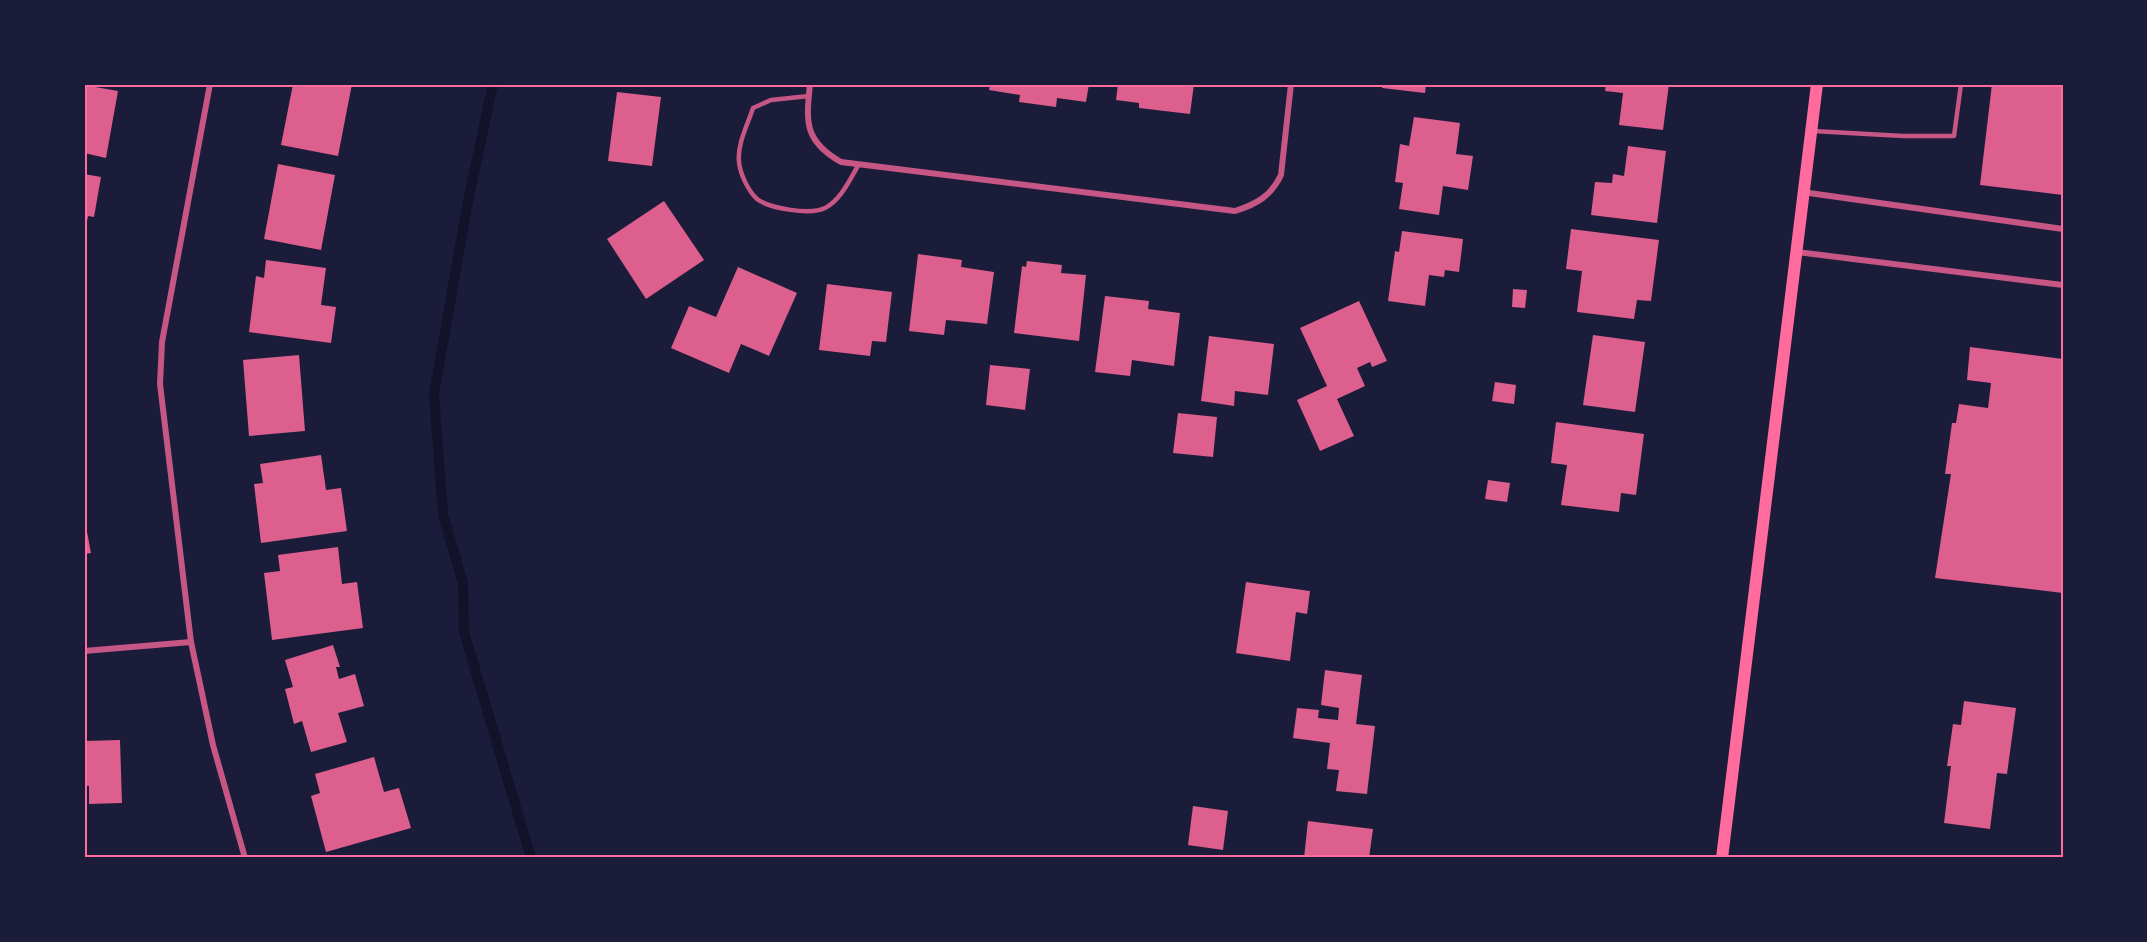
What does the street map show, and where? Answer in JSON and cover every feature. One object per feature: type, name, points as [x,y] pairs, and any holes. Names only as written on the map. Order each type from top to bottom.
[{"type":"main road","points":[[1722,858],[1817,84]]},
{"type":"street","points":[[210,84],[162,342],[160,384],[191,642],[213,745],[245,858]]},
{"type":"street","points":[[810,84],[806,116],[808,128],[816,143],[825,153],[841,162],[1235,211],[1263,199],[1276,186],[1281,175],[1291,84]]},
{"type":"street","points":[[1802,192],[2063,229]]},
{"type":"street","points":[[1796,251],[2063,285]]},
{"type":"street","points":[[84,651],[191,642]]},
{"type":"lane","points":[[1810,131],[1902,136],[1954,136],[1962,84]]},
{"type":"lane","points":[[809,96],[771,100],[753,108],[739,161],[744,180],[757,199],[776,207],[801,211],[824,208],[838,198],[859,164]]},
{"type":"building","points":[[293,84],[352,84],[338,156],[281,145]]},
{"type":"building","points":[[990,84],[1089,84],[1086,102],[1057,98],[1056,107],[1019,102],[1020,95],[989,90]]},
{"type":"building","points":[[1118,84],[1194,84],[1190,114],[1139,108],[1139,103],[1116,100]]},
{"type":"building","points":[[1382,84],[1426,84],[1425,93],[1382,88]]},
{"type":"building","points":[[1606,84],[1669,84],[1663,130],[1619,125],[1623,93],[1605,91]]},
{"type":"building","points":[[1992,84],[2063,84],[2063,195],[1980,185]]},
{"type":"building","points":[[84,85],[118,91],[106,158],[84,153]]},
{"type":"building","points":[[617,92],[661,97],[652,166],[608,161]]},
{"type":"building","points":[[1414,117],[1460,123],[1456,154],[1473,156],[1468,190],[1443,186],[1439,215],[1399,209],[1403,183],[1395,182],[1400,144],[1409,146]]},
{"type":"building","points":[[1628,146],[1666,151],[1657,223],[1591,215],[1595,182],[1612,183],[1613,174],[1624,176]]},
{"type":"building","points":[[278,164],[335,175],[321,250],[264,239]]},
{"type":"building","points":[[84,174],[101,177],[94,217],[88,216],[85,231]]},
{"type":"building","points":[[664,201],[704,260],[646,299],[607,239]]},
{"type":"building","points":[[1571,229],[1659,240],[1651,301],[1637,300],[1634,319],[1577,312],[1582,271],[1566,269]]},
{"type":"building","points":[[1402,231],[1463,239],[1459,272],[1445,270],[1444,277],[1429,275],[1425,306],[1388,301],[1395,251],[1399,252]]},
{"type":"building","points":[[918,254],[962,260],[961,267],[994,272],[987,324],[946,320],[944,335],[909,331]]},
{"type":"building","points":[[266,260],[326,268],[321,305],[336,307],[331,343],[249,332],[256,276],[264,278]]},
{"type":"building","points":[[1027,261],[1062,265],[1061,273],[1086,275],[1079,341],[1014,333],[1022,266],[1026,267]]},
{"type":"building","points":[[738,267],[797,293],[769,356],[741,344],[729,373],[671,348],[689,306],[716,317]]},
{"type":"building","points":[[827,284],[892,292],[886,342],[872,341],[870,356],[819,350]]},
{"type":"building","points":[[1513,289],[1527,290],[1525,308],[1512,307]]},
{"type":"building","points":[[1105,296],[1149,301],[1148,309],[1180,313],[1174,366],[1132,360],[1130,376],[1095,372]]},
{"type":"building","points":[[1359,301],[1387,361],[1372,367],[1370,362],[1357,368],[1365,386],[1337,399],[1354,436],[1320,451],[1297,400],[1327,386],[1300,328]]},
{"type":"building","points":[[1593,335],[1645,342],[1635,412],[1583,405]]},
{"type":"building","points":[[1209,336],[1274,344],[1268,395],[1235,391],[1234,406],[1201,401]]},
{"type":"building","points":[[1970,347],[2063,359],[2063,593],[1935,578],[1951,474],[1945,474],[1952,423],[1956,423],[1959,404],[1988,408],[1991,383],[1967,380]]},
{"type":"building","points":[[299,355],[305,431],[249,436],[243,360]]},
{"type":"building","points":[[990,365],[1030,369],[1025,410],[986,405]]},
{"type":"building","points":[[1495,382],[1516,385],[1514,404],[1492,401]]},
{"type":"building","points":[[1178,413],[1217,417],[1213,457],[1173,453]]},
{"type":"building","points":[[1556,422],[1644,434],[1636,495],[1621,493],[1619,512],[1561,505],[1567,465],[1551,463]]},
{"type":"building","points":[[321,455],[326,490],[341,488],[347,531],[261,543],[254,484],[263,483],[260,464]]},
{"type":"building","points":[[1488,480],[1510,483],[1507,502],[1485,499]]},
{"type":"building","points":[[84,516],[91,553],[84,554]]},
{"type":"building","points":[[338,547],[342,584],[357,582],[363,628],[272,640],[264,573],[280,571],[278,555]]},
{"type":"building","points":[[1246,582],[1310,591],[1307,614],[1296,612],[1290,661],[1236,653]]},
{"type":"building","points":[[333,645],[340,667],[336,667],[339,679],[355,674],[364,706],[338,713],[347,742],[311,752],[302,721],[294,724],[285,689],[293,687],[285,660]]},
{"type":"building","points":[[1325,670],[1362,675],[1356,724],[1375,726],[1367,794],[1336,791],[1339,770],[1327,769],[1330,743],[1293,738],[1297,708],[1319,710],[1318,718],[1338,720],[1339,708],[1321,705]]},
{"type":"building","points":[[1964,701],[2016,708],[2007,774],[1997,773],[1990,829],[1944,823],[1951,766],[1947,766],[1953,724],[1961,725]]},
{"type":"building","points":[[120,740],[122,803],[89,804],[89,786],[84,786],[84,741]]},
{"type":"building","points":[[374,757],[384,792],[399,788],[411,828],[326,852],[311,796],[320,793],[315,774]]},
{"type":"building","points":[[1193,806],[1228,811],[1223,850],[1188,845]]},
{"type":"building","points":[[1308,821],[1373,829],[1369,858],[1304,858]]},
{"type":"waterway","points":[[493,84],[468,201],[434,394],[443,515],[463,583],[464,632],[531,858]]}]
